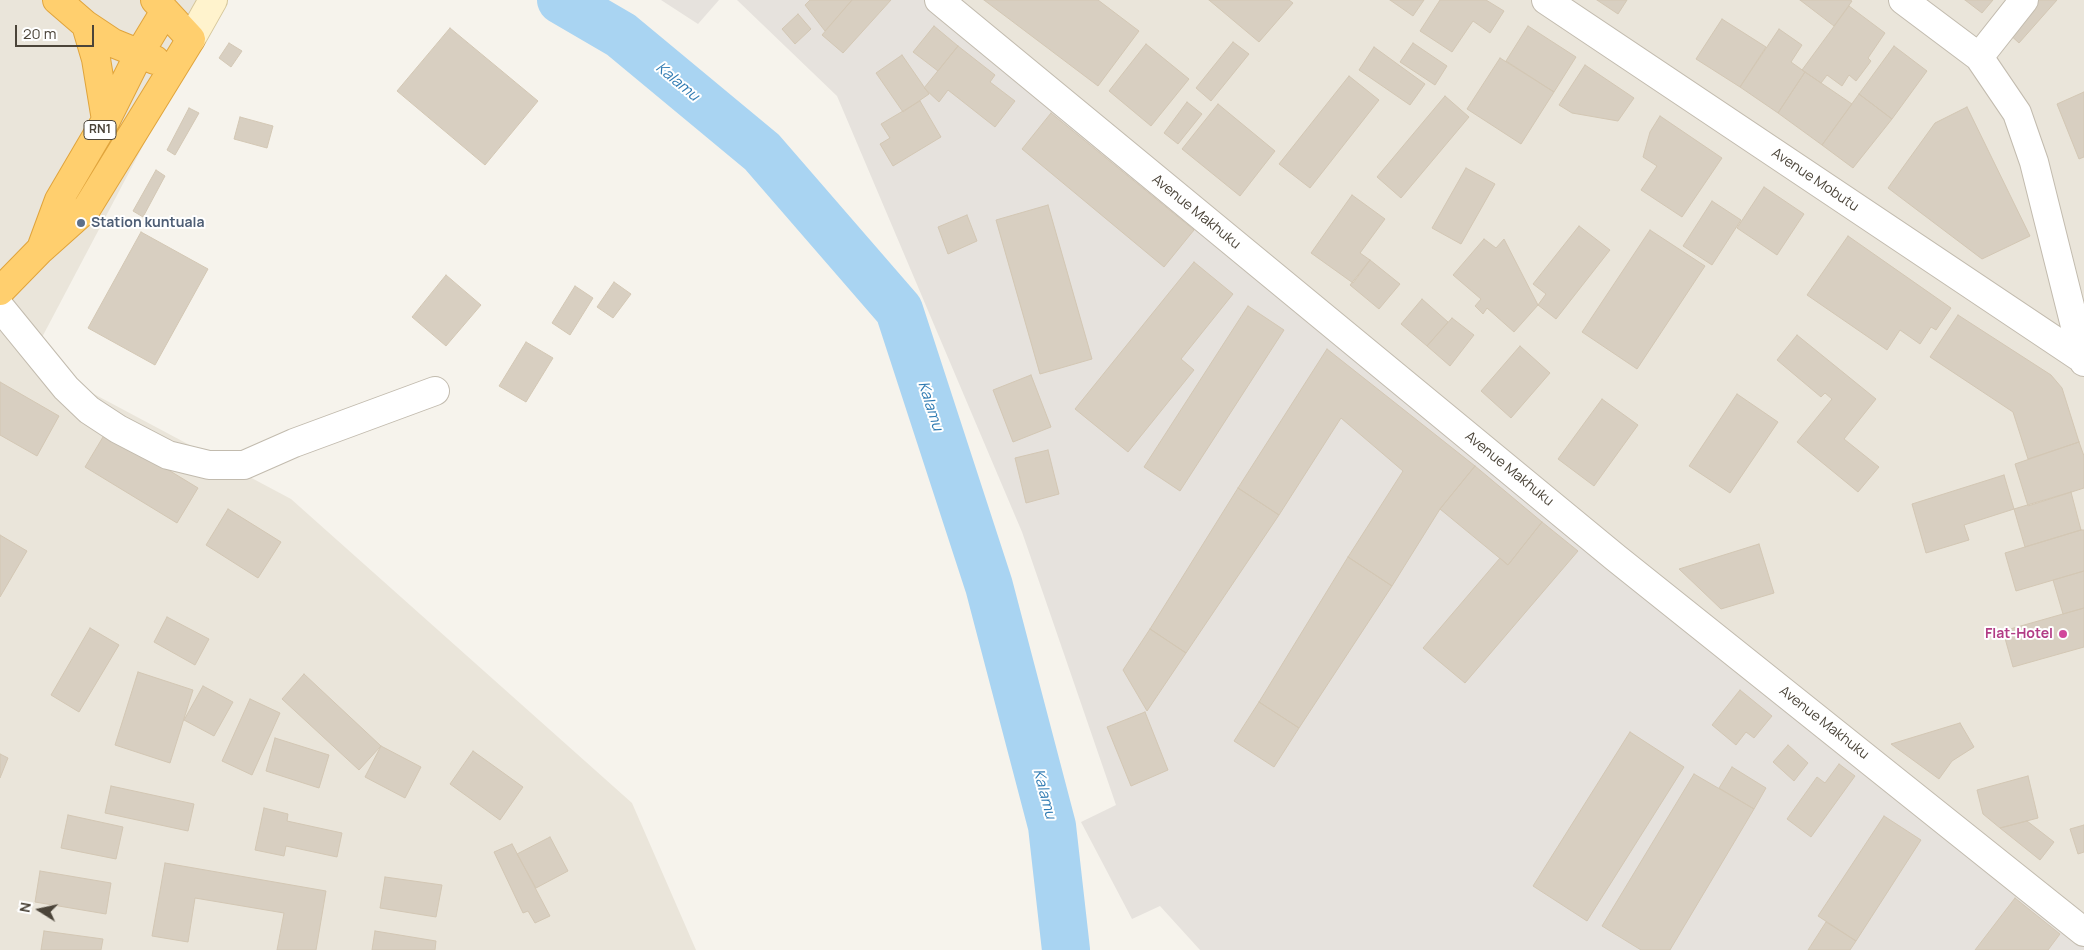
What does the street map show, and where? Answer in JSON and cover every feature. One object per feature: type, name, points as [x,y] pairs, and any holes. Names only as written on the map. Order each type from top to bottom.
[{"type":"highway","points":[[57,0],[86,25],[113,43],[172,70]]},
{"type":"highway","name":"RN1","points":[[0,291],[40,250],[87,208],[191,39],[165,4],[106,120],[59,200],[40,250]]},
{"type":"highway","points":[[86,25],[96,59],[106,120]]},
{"type":"main road","points":[[191,39],[213,0]]},
{"type":"street","name":"Avenue Makhuku","points":[[939,0],[1616,558],[2084,932]]},
{"type":"street","name":"Avenue Mobutu","points":[[1546,0],[2084,360]]},
{"type":"street","points":[[1903,0],[1979,57],[2017,114],[2034,162],[2084,360]]},
{"type":"street","points":[[1979,57],[2024,0]]},
{"type":"street","points":[[0,307],[66,388],[89,410],[118,429],[168,455],[208,465],[244,465],[294,443],[435,391]]},
{"type":"shaded area","points":[[0,0],[220,0],[30,360],[291,499],[632,803],[696,950],[0,950]]},
{"type":"shaded area","points":[[661,0],[719,0],[698,24]]},
{"type":"shaded area","points":[[737,0],[931,0],[2084,933],[2084,950],[1200,950],[1160,906],[1132,919],[1081,822],[1116,805],[1022,532],[837,96]]},
{"type":"shaded area","points":[[931,0],[2084,0],[2084,933]]},
{"type":"building","points":[[810,0],[852,0],[825,31],[805,5]]},
{"type":"building","points":[[852,0],[891,0],[843,53],[822,35]]},
{"type":"building","points":[[984,0],[1098,0],[1139,31],[1098,86]]},
{"type":"building","points":[[1209,0],[1289,0],[1293,3],[1259,42]]},
{"type":"building","points":[[1390,0],[1424,0],[1413,16]]},
{"type":"building","points":[[1440,0],[1486,0],[1504,11],[1490,33],[1473,21],[1452,52],[1420,31]]},
{"type":"building","points":[[1597,0],[1627,0],[1618,14]]},
{"type":"building","points":[[1800,0],[1850,0],[1852,1],[1834,26]]},
{"type":"building","points":[[1965,0],[1993,0],[1982,13]]},
{"type":"building","points":[[2035,0],[2057,0],[2019,43],[2007,32]]},
{"type":"building","points":[[1849,6],[1885,33],[1868,58],[1871,61],[1856,81],[1849,75],[1842,86],[1827,75],[1821,83],[1802,70]]},
{"type":"building","points":[[798,14],[811,29],[795,44],[782,29]]},
{"type":"building","points":[[1722,19],[1766,47],[1740,87],[1696,59]]},
{"type":"building","points":[[934,26],[958,46],[938,71],[913,52]]},
{"type":"building","points":[[1528,26],[1576,57],[1554,92],[1506,61]]},
{"type":"building","points":[[450,28],[538,101],[485,165],[397,91]]},
{"type":"building","points":[[1779,29],[1802,45],[1791,62],[1805,72],[1778,113],[1740,87]]},
{"type":"building","points":[[1233,42],[1249,54],[1211,101],[1196,88]]},
{"type":"building","points":[[229,43],[242,51],[231,67],[219,58]]},
{"type":"building","points":[[1413,43],[1447,66],[1435,85],[1400,62]]},
{"type":"building","points":[[1146,44],[1189,79],[1151,126],[1109,91]]},
{"type":"building","points":[[958,46],[995,75],[990,82],[1015,101],[995,127],[948,90],[939,102],[924,88]]},
{"type":"building","points":[[1894,46],[1927,71],[1892,119],[1859,94]]},
{"type":"building","points":[[1374,47],[1425,84],[1410,105],[1359,70]]},
{"type":"building","points":[[902,55],[929,94],[903,112],[876,73]]},
{"type":"building","points":[[1500,58],[1554,92],[1521,144],[1467,109]]},
{"type":"building","points":[[1585,65],[1634,98],[1618,121],[1572,113],[1559,105]]},
{"type":"building","points":[[1805,72],[1852,104],[1822,145],[1778,113]]},
{"type":"building","points":[[1349,76],[1379,100],[1310,188],[1279,164]]},
{"type":"building","points":[[2084,92],[2084,157],[2079,159],[2057,104]]},
{"type":"building","points":[[1859,94],[1892,119],[1853,168],[1822,145]]},
{"type":"building","points":[[1445,96],[1469,117],[1401,198],[1377,177]]},
{"type":"building","points":[[920,101],[941,137],[893,166],[880,144],[890,138],[881,124]]},
{"type":"building","points":[[1187,102],[1202,114],[1178,144],[1164,133]]},
{"type":"building","points":[[1218,104],[1275,151],[1240,196],[1182,149]]},
{"type":"building","points":[[1967,107],[2030,236],[1982,259],[1888,188],[1935,123]]},
{"type":"building","points":[[189,108],[199,113],[175,155],[167,150]]},
{"type":"building","points":[[1051,113],[1194,230],[1164,267],[1022,149]]},
{"type":"building","points":[[1660,116],[1722,158],[1682,217],[1641,190],[1657,166],[1643,157],[1650,132]]},
{"type":"building","points":[[240,117],[273,126],[267,148],[234,139]]},
{"type":"building","points":[[1466,168],[1495,184],[1461,244],[1432,228]]},
{"type":"building","points":[[156,170],[165,176],[143,217],[133,211]]},
{"type":"building","points":[[1764,187],[1804,214],[1777,255],[1737,228]]},
{"type":"building","points":[[1352,195],[1385,219],[1360,253],[1370,260],[1353,283],[1311,253]]},
{"type":"building","points":[[1712,201],[1741,220],[1712,265],[1683,246]]},
{"type":"building","points":[[1048,205],[1092,359],[1040,374],[996,220]]},
{"type":"building","points":[[967,215],[977,241],[948,254],[938,227]]},
{"type":"building","points":[[1579,226],[1610,250],[1556,319],[1538,305],[1546,294],[1533,284]]},
{"type":"building","points":[[1650,230],[1705,266],[1637,369],[1582,332]]},
{"type":"building","points":[[141,232],[208,269],[155,365],[88,328]]},
{"type":"building","points":[[1848,236],[1951,308],[1936,330],[1931,327],[1920,344],[1900,330],[1887,350],[1807,295]]},
{"type":"building","points":[[1484,239],[1496,248],[1504,239],[1538,305],[1514,332],[1487,308],[1483,314],[1475,306],[1481,299],[1453,275]]},
{"type":"building","points":[[1370,260],[1400,284],[1379,309],[1350,285]]},
{"type":"building","points":[[1194,262],[1233,294],[1181,359],[1194,370],[1128,452],[1075,409]]},
{"type":"building","points":[[446,275],[481,305],[446,346],[412,317]]},
{"type":"building","points":[[614,282],[631,294],[613,318],[597,307]]},
{"type":"building","points":[[575,286],[593,298],[570,335],[552,323]]},
{"type":"building","points":[[1422,299],[1448,322],[1427,346],[1401,324]]},
{"type":"building","points":[[1248,306],[1284,330],[1180,491],[1144,467]]},
{"type":"building","points":[[1958,315],[2051,375],[2062,388],[2079,442],[2028,459],[2013,412],[1930,357]]},
{"type":"building","points":[[1452,318],[1474,335],[1450,366],[1427,346]]},
{"type":"building","points":[[1797,335],[1876,399],[1844,439],[1879,467],[1858,492],[1797,442],[1832,399],[1825,393],[1821,397],[1777,360]]},
{"type":"building","points":[[526,342],[553,358],[526,402],[499,386]]},
{"type":"building","points":[[1520,346],[1550,373],[1511,418],[1481,391]]},
{"type":"building","points":[[1327,349],[1475,466],[1440,509],[1392,586],[1348,557],[1403,471],[1341,418],[1279,515],[1238,488]]},
{"type":"building","points":[[1031,375],[1051,427],[1013,442],[993,390]]},
{"type":"building","points":[[0,382],[59,416],[37,456],[0,435]]},
{"type":"building","points":[[1737,394],[1778,422],[1730,493],[1689,466]]},
{"type":"building","points":[[1602,399],[1638,425],[1594,486],[1558,459]]},
{"type":"building","points":[[106,432],[198,488],[177,523],[85,467]]},
{"type":"building","points":[[2079,442],[2084,456],[2084,488],[2028,506],[2015,464]]},
{"type":"building","points":[[1048,450],[1059,494],[1026,503],[1015,458]]},
{"type":"building","points":[[1475,466],[1542,522],[1508,565],[1440,509]]},
{"type":"building","points":[[2004,475],[2014,509],[1964,525],[1969,540],[1926,553],[1912,504]]},
{"type":"building","points":[[1238,488],[1279,515],[1186,653],[1150,629]]},
{"type":"building","points":[[2071,492],[2081,530],[2025,547],[2014,509]]},
{"type":"building","points":[[228,509],[281,542],[258,578],[206,545]]},
{"type":"building","points":[[1542,522],[1578,551],[1465,683],[1423,648],[1500,558],[1508,565]]},
{"type":"building","points":[[2084,530],[2084,571],[2016,591],[2005,553]]},
{"type":"building","points":[[0,535],[27,551],[0,597]]},
{"type":"building","points":[[1759,544],[1774,593],[1721,609],[1679,569]]},
{"type":"building","points":[[1348,557],[1392,586],[1299,728],[1259,702]]},
{"type":"building","points":[[2084,571],[2084,608],[2063,614],[2053,580]]},
{"type":"building","points":[[2084,608],[2084,647],[2013,667],[2003,631]]},
{"type":"building","points":[[167,617],[209,639],[195,665],[154,642]]},
{"type":"building","points":[[90,628],[119,645],[79,712],[51,695]]},
{"type":"building","points":[[1150,629],[1186,653],[1147,711],[1123,670]]},
{"type":"building","points":[[138,672],[193,690],[170,763],[115,745]]},
{"type":"building","points":[[304,674],[381,746],[359,770],[282,699]]},
{"type":"building","points":[[203,686],[233,702],[214,736],[184,720]]},
{"type":"building","points":[[1740,690],[1772,716],[1754,738],[1746,732],[1736,745],[1712,725]]},
{"type":"building","points":[[250,699],[280,713],[252,775],[222,761]]},
{"type":"building","points":[[1259,702],[1299,728],[1274,767],[1234,741]]},
{"type":"building","points":[[1145,712],[1168,770],[1131,786],[1107,727]]},
{"type":"building","points":[[1960,723],[1974,747],[1952,761],[1939,779],[1891,744]]},
{"type":"building","points":[[1630,732],[1684,767],[1587,921],[1533,886]]},
{"type":"building","points":[[275,738],[329,755],[319,788],[266,771]]},
{"type":"building","points":[[1788,745],[1808,763],[1794,781],[1773,762]]},
{"type":"building","points":[[381,746],[421,767],[405,798],[365,777]]},
{"type":"building","points":[[473,751],[523,787],[500,820],[450,784]]},
{"type":"building","points":[[0,754],[8,758],[0,778]]},
{"type":"building","points":[[1839,764],[1855,776],[1811,837],[1787,819],[1817,777],[1825,783]]},
{"type":"building","points":[[1732,767],[1766,788],[1754,809],[1719,788]]},
{"type":"building","points":[[1694,774],[1754,809],[1670,950],[1641,950],[1602,926]]},
{"type":"building","points":[[2028,776],[2038,818],[2000,828],[1983,814],[1977,790]]},
{"type":"building","points":[[111,786],[194,804],[188,831],[105,813]]},
{"type":"building","points":[[264,808],[288,814],[287,821],[342,833],[337,857],[286,846],[284,856],[255,850]]},
{"type":"building","points":[[68,815],[123,827],[116,859],[61,848]]},
{"type":"building","points":[[1884,816],[1921,840],[1856,941],[1818,916]]},
{"type":"building","points":[[2027,821],[2054,842],[2040,860],[2000,828]]},
{"type":"building","points":[[2084,825],[2084,852],[2078,854],[2070,829]]},
{"type":"building","points":[[550,837],[568,871],[536,888],[517,854]]},
{"type":"building","points":[[512,844],[550,916],[535,923],[528,911],[523,913],[494,852]]},
{"type":"building","points":[[165,863],[326,891],[316,950],[277,950],[284,913],[195,898],[188,942],[152,936]]},
{"type":"building","points":[[40,871],[111,883],[106,914],[35,902]]},
{"type":"building","points":[[385,877],[442,885],[436,917],[380,908]]},
{"type":"building","points":[[2015,898],[2060,934],[2048,950],[1975,950]]},
{"type":"building","points":[[1826,922],[1856,941],[1850,950],[1808,950]]},
{"type":"building","points":[[44,931],[103,939],[101,950],[41,950]]},
{"type":"building","points":[[375,931],[436,941],[435,950],[372,950]]},
{"type":"waterway","name":"Kalamu","points":[[561,0],[621,35],[762,152],[899,310],[989,586],[1052,826],[1066,950]]},
{"type":"place","name":"Station kuntuala","points":[[81,223]]},
{"type":"place","name":"Flat-Hotel","points":[[2063,634]]}]
